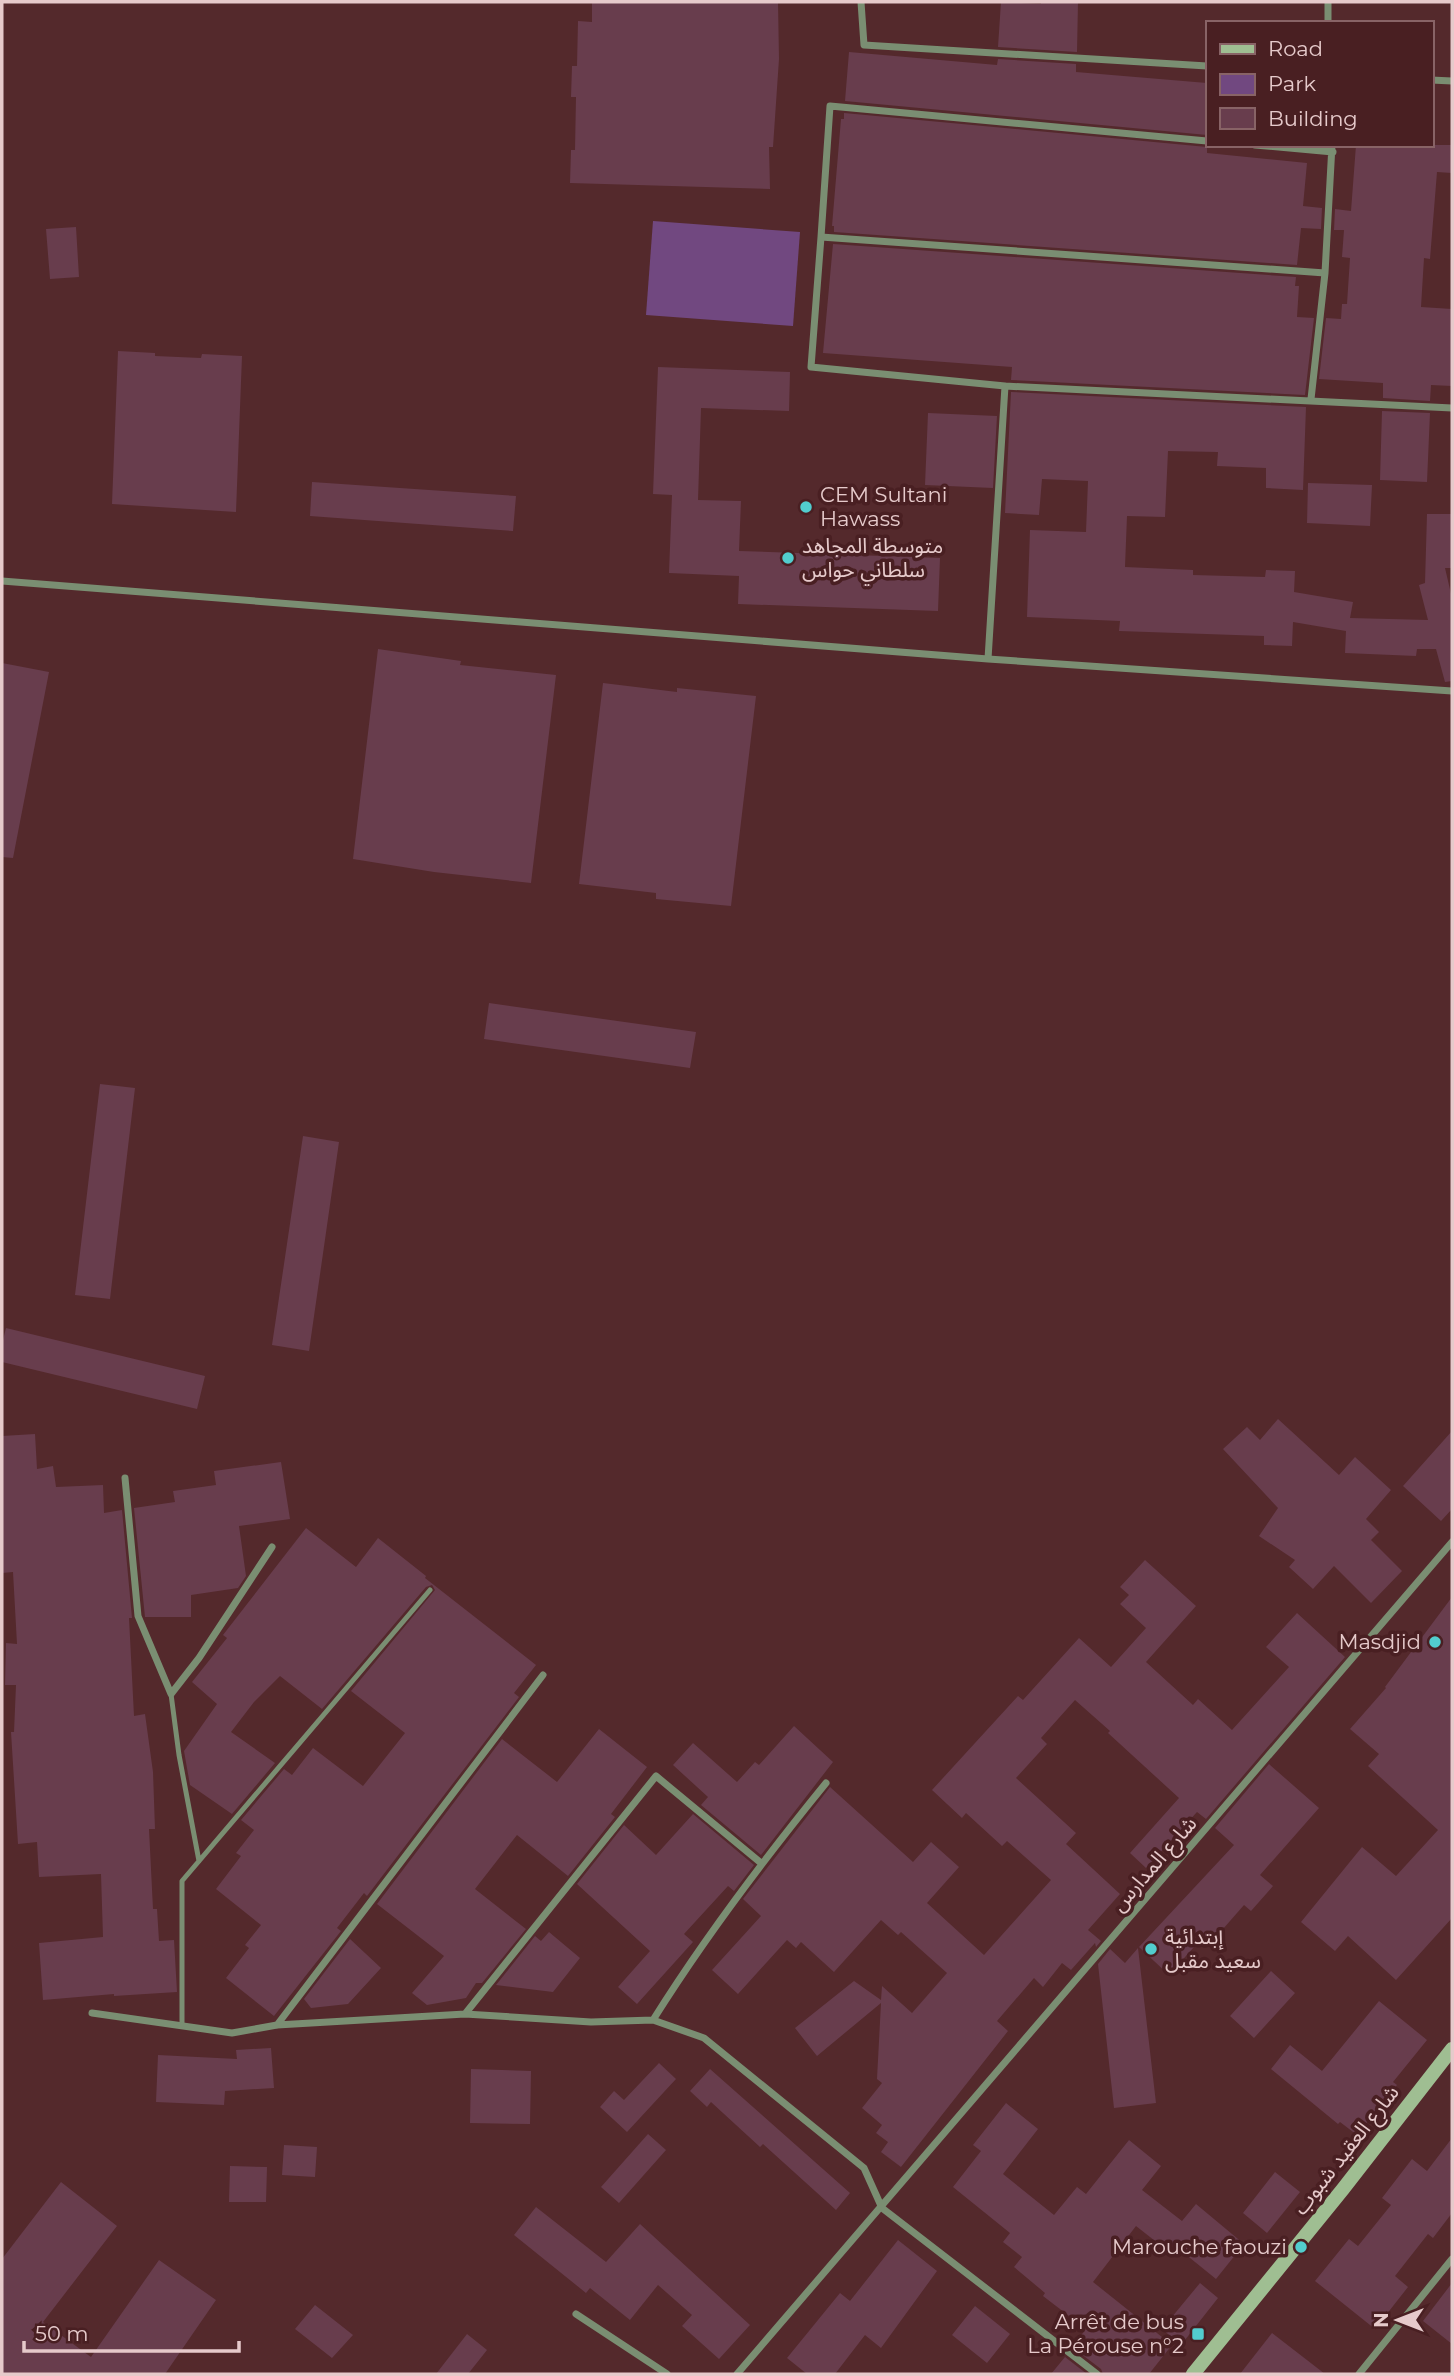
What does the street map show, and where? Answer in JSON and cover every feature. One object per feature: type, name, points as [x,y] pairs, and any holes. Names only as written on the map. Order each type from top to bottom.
[{"type":"main road","name":"شارع العقيد شبوب","points":[[1193,2374],[1452,2049]]},
{"type":"street","points":[[861,2],[864,45],[1206,66]]},
{"type":"street","points":[[1328,2],[1328,21]]},
{"type":"street","points":[[1433,80],[1452,81]]},
{"type":"street","points":[[1206,141],[830,106],[811,367],[1005,386],[1452,408]]},
{"type":"street","points":[[1294,147],[1333,149],[1325,273],[1311,399]]},
{"type":"street","points":[[821,237],[1325,273]]},
{"type":"street","points":[[988,659],[1005,386]]},
{"type":"street","points":[[2,581],[988,659],[1452,691]]},
{"type":"street","points":[[125,1478],[138,1616],[171,1693],[199,1658],[272,1547]]},
{"type":"street","name":"شارع المدارس","points":[[737,2374],[1452,1542]]},
{"type":"street","points":[[277,2025],[543,1675]]},
{"type":"street","points":[[465,2014],[656,1776],[761,1863]]},
{"type":"street","points":[[653,2020],[761,1863],[826,1783]]},
{"type":"street","points":[[92,2013],[232,2034],[277,2025],[465,2014],[591,2022],[653,2020],[704,2038],[864,2168],[882,2208],[1097,2374]]},
{"type":"street","points":[[1359,2374],[1452,2259]]},
{"type":"street","points":[[576,2314],[667,2374]]},
{"type":"lane","points":[[182,2026],[183,1881],[430,1590]]},
{"type":"lane","points":[[171,1693],[179,1755],[199,1861]]},
{"type":"green space","points":[[653,221],[800,232],[793,326],[646,315]]},
{"type":"building","points":[[592,2],[778,2],[779,59],[773,147],[769,147],[770,189],[570,183],[571,150],[575,150],[576,97],[571,97],[572,66],[577,66],[578,21],[592,22]]},
{"type":"building","points":[[1001,2],[1078,2],[1077,52],[998,47]]},
{"type":"building","points":[[849,52],[997,65],[998,59],[1076,64],[1076,72],[1206,83],[1206,135],[845,101]]},
{"type":"building","points":[[844,113],[1207,147],[1207,153],[1307,163],[1303,206],[1322,208],[1321,229],[1301,228],[1297,265],[834,232],[832,226],[841,119],[844,119]]},
{"type":"building","points":[[1452,145],[1452,173],[1437,172],[1430,259],[1424,258],[1421,307],[1452,309],[1452,386],[1431,385],[1430,401],[1383,398],[1383,383],[1319,379],[1326,318],[1341,319],[1342,304],[1347,304],[1350,258],[1342,257],[1344,230],[1334,230],[1335,209],[1351,211],[1356,147]]},
{"type":"building","points":[[76,227],[79,277],[50,279],[46,229]]},
{"type":"building","points":[[833,244],[1296,277],[1295,286],[1299,286],[1297,317],[1314,318],[1305,395],[1011,380],[1012,367],[823,353]]},
{"type":"building","points":[[118,351],[201,358],[202,354],[242,356],[236,512],[112,504]]},
{"type":"building","points":[[658,367],[790,372],[789,411],[701,408],[698,500],[741,501],[739,551],[940,558],[938,611],[738,604],[739,576],[669,573],[672,495],[653,494]]},
{"type":"building","points":[[1011,392],[1306,407],[1303,490],[1266,488],[1266,468],[1217,466],[1218,452],[1168,451],[1165,517],[1127,516],[1125,567],[1193,570],[1193,575],[1265,577],[1266,570],[1295,571],[1294,592],[1353,602],[1350,618],[1428,620],[1419,585],[1425,583],[1427,514],[1452,514],[1452,568],[1445,568],[1452,598],[1452,681],[1445,682],[1436,649],[1417,649],[1416,656],[1345,653],[1346,631],[1293,622],[1292,646],[1264,645],[1264,636],[1119,631],[1120,621],[1027,617],[1030,530],[1086,532],[1088,481],[1042,479],[1039,515],[1005,513]]},
{"type":"building","points":[[1382,411],[1430,413],[1427,482],[1380,480]]},
{"type":"building","points":[[928,413],[997,416],[993,488],[925,485]]},
{"type":"building","points":[[312,482],[516,496],[513,531],[310,516]]},
{"type":"building","points":[[1308,483],[1372,485],[1370,526],[1307,523]]},
{"type":"building","points":[[378,649],[461,661],[460,665],[556,675],[531,883],[353,859]]},
{"type":"building","points":[[2,663],[49,672],[13,858],[2,857]]},
{"type":"building","points":[[603,683],[677,692],[677,688],[756,696],[731,906],[656,899],[656,893],[579,884]]},
{"type":"building","points":[[489,1003],[696,1032],[690,1068],[484,1039]]},
{"type":"building","points":[[100,1084],[135,1088],[110,1299],[75,1295]]},
{"type":"building","points":[[303,1136],[339,1142],[309,1351],[272,1345]]},
{"type":"building","points":[[6,1328],[205,1376],[197,1409],[2,1362],[2,1344]]},
{"type":"building","points":[[1278,1419],[1339,1475],[1355,1457],[1391,1490],[1366,1519],[1379,1532],[1371,1540],[1402,1571],[1371,1603],[1334,1566],[1313,1589],[1289,1567],[1295,1560],[1259,1536],[1278,1508],[1223,1449],[1247,1427],[1260,1440]]},
{"type":"building","points":[[1452,1431],[1452,1509],[1441,1521],[1403,1486]]},
{"type":"building","points":[[35,1434],[37,1469],[53,1466],[56,1487],[103,1485],[104,1513],[122,1510],[132,1618],[129,1618],[134,1716],[145,1714],[153,1772],[155,1829],[149,1829],[153,1909],[157,1909],[159,1941],[174,1940],[177,1992],[43,2000],[39,1943],[103,1937],[101,1874],[39,1877],[37,1842],[18,1844],[11,1732],[14,1732],[16,1685],[5,1685],[6,1643],[17,1644],[13,1572],[2,1573],[2,1436]]},
{"type":"building","points":[[281,1462],[290,1519],[239,1526],[246,1576],[238,1588],[191,1595],[191,1617],[145,1617],[134,1508],[175,1502],[173,1491],[216,1485],[214,1471]]},
{"type":"building","points":[[306,1528],[356,1567],[378,1538],[536,1665],[514,1693],[519,1697],[367,1896],[364,1893],[337,1928],[341,1931],[274,2016],[226,1978],[249,1948],[245,1945],[261,1925],[216,1889],[241,1856],[236,1853],[254,1830],[241,1820],[284,1769],[292,1775],[313,1748],[363,1786],[405,1733],[351,1691],[435,1590],[432,1585],[426,1587],[322,1709],[280,1676],[254,1702],[231,1732],[275,1763],[232,1814],[190,1785],[184,1751],[217,1704],[192,1682],[227,1638],[223,1635]]},
{"type":"building","points":[[1145,1560],[1196,1606],[1146,1662],[1193,1705],[1198,1699],[1232,1730],[1289,1667],[1266,1647],[1297,1613],[1345,1657],[1206,1819],[1197,1812],[1146,1868],[1130,1853],[1179,1798],[1075,1700],[1041,1738],[1047,1744],[1016,1778],[1076,1833],[1066,1844],[1120,1894],[1088,1930],[1101,1941],[1096,1947],[1095,1943],[1071,1970],[1062,1963],[1043,1987],[1034,1978],[997,2021],[1008,2031],[901,2167],[881,2152],[888,2142],[876,2133],[882,2125],[862,2108],[882,2083],[877,2079],[881,2003],[817,2056],[795,2028],[854,1981],[881,2000],[882,1986],[912,2013],[947,1973],[901,1932],[898,1935],[881,1920],[834,1972],[801,1942],[796,1948],[787,1940],[738,1994],[712,1970],[761,1916],[743,1899],[830,1787],[913,1862],[931,1842],[959,1867],[927,1903],[984,1955],[1051,1880],[1007,1841],[1002,1846],[966,1813],[962,1818],[932,1790],[1018,1696],[1023,1700],[1079,1638],[1111,1667],[1146,1628],[1120,1604],[1129,1595],[1120,1587]]},
{"type":"building","points":[[1452,1597],[1452,1918],[1396,1980],[1348,1936],[1335,1951],[1301,1922],[1362,1847],[1396,1876],[1438,1830],[1368,1766],[1379,1754],[1350,1729],[1386,1688]]},
{"type":"building","points":[[794,1726],[833,1762],[761,1855],[701,1805],[708,1797],[673,1765],[693,1743],[737,1782],[755,1762],[759,1765]]},
{"type":"building","points":[[599,1729],[647,1767],[611,1814],[615,1817],[568,1876],[517,1835],[475,1889],[526,1929],[482,1983],[476,1983],[466,1998],[427,2005],[412,1993],[444,1956],[377,1904],[502,1739],[557,1782]]},
{"type":"building","points":[[1269,1764],[1319,1808],[1260,1875],[1273,1886],[1251,1911],[1244,1905],[1209,1945],[1202,1938],[1169,1975],[1139,1947],[1234,1845],[1215,1828]]},
{"type":"building","points":[[693,1814],[754,1865],[734,1891],[728,1886],[684,1934],[693,1942],[637,2004],[618,1987],[650,1951],[577,1884],[624,1825],[656,1855]]},
{"type":"building","points":[[549,1932],[580,1958],[553,1992],[496,1985],[535,1936],[541,1941]]},
{"type":"building","points":[[350,1939],[381,1968],[348,2004],[311,2008],[304,1999]]},
{"type":"building","points":[[1138,1948],[1156,2103],[1114,2108],[1098,1964],[1110,1949],[1125,1963]]},
{"type":"building","points":[[1271,1971],[1295,1993],[1254,2038],[1230,2016]]},
{"type":"building","points":[[1379,2001],[1427,2040],[1393,2082],[1397,2085],[1357,2135],[1340,2122],[1338,2124],[1271,2069],[1290,2045],[1322,2071]]},
{"type":"building","points":[[271,2048],[274,2088],[225,2091],[224,2105],[156,2102],[158,2055],[237,2059],[236,2050]]},
{"type":"building","points":[[659,2063],[676,2079],[627,2132],[600,2107],[614,2091],[624,2100]]},
{"type":"building","points":[[471,2069],[531,2071],[530,2124],[470,2123]]},
{"type":"building","points":[[710,2069],[850,2193],[836,2210],[763,2144],[760,2147],[711,2102],[707,2107],[690,2091]]},
{"type":"building","points":[[1006,2103],[1038,2129],[1003,2174],[1054,2215],[1077,2187],[1086,2194],[1129,2140],[1161,2166],[1142,2190],[1182,2221],[1196,2204],[1244,2244],[1216,2279],[1174,2245],[1169,2252],[1136,2226],[1093,2282],[1172,2345],[1149,2374],[1103,2374],[1101,2369],[1072,2347],[1086,2329],[1043,2296],[1045,2293],[1014,2267],[1022,2257],[1003,2242],[1010,2233],[953,2187],[981,2151],[973,2145]]},
{"type":"building","points":[[648,2134],[666,2150],[619,2203],[601,2187]]},
{"type":"building","points":[[1452,2138],[1452,2213],[1433,2238],[1428,2234],[1395,2276],[1408,2287],[1375,2329],[1315,2281],[1349,2239],[1358,2246],[1391,2205],[1382,2198],[1412,2159],[1427,2171]]},
{"type":"building","points":[[284,2145],[317,2147],[315,2177],[282,2175]]},
{"type":"building","points":[[230,2166],[267,2167],[266,2202],[229,2202]]},
{"type":"building","points":[[1275,2172],[1300,2192],[1267,2233],[1243,2213]]},
{"type":"building","points":[[61,2182],[117,2226],[43,2322],[91,2357],[159,2260],[216,2300],[165,2374],[2,2374],[2,2259]]},
{"type":"building","points":[[536,2207],[606,2262],[640,2224],[750,2325],[719,2359],[682,2326],[692,2315],[658,2285],[630,2320],[590,2288],[586,2293],[514,2235]]},
{"type":"building","points":[[898,2240],[937,2271],[881,2348],[865,2335],[835,2374],[807,2374],[787,2358],[840,2293],[850,2301]]},
{"type":"building","points":[[1200,2283],[1218,2298],[1181,2345],[1162,2329]]},
{"type":"building","points":[[1452,2283],[1452,2344],[1423,2321]]},
{"type":"building","points":[[315,2305],[353,2335],[332,2358],[295,2329]]},
{"type":"building","points":[[975,2306],[1010,2334],[987,2363],[952,2335]]},
{"type":"building","points":[[1272,2333],[1325,2374],[1240,2374]]},
{"type":"building","points":[[467,2334],[487,2350],[468,2374],[436,2374]]},
{"type":"building","points":[[1065,2357],[1087,2374],[1051,2374]]},
{"type":"place","name":"CEM Sultani Hawass","points":[[806,507]]},
{"type":"place","name":"متوسطة المجاهد سلطاني حواس","points":[[788,558]]},
{"type":"place","name":"Masdjid","points":[[1435,1642]]},
{"type":"place","name":"إبتدائية سعيد مقبل","points":[[1151,1949]]},
{"type":"place","name":"Marouche faouzi","points":[[1301,2247]]},
{"type":"place","name":"Arrêt de bus La Pérouse n°2","points":[[1198,2334]]}]
